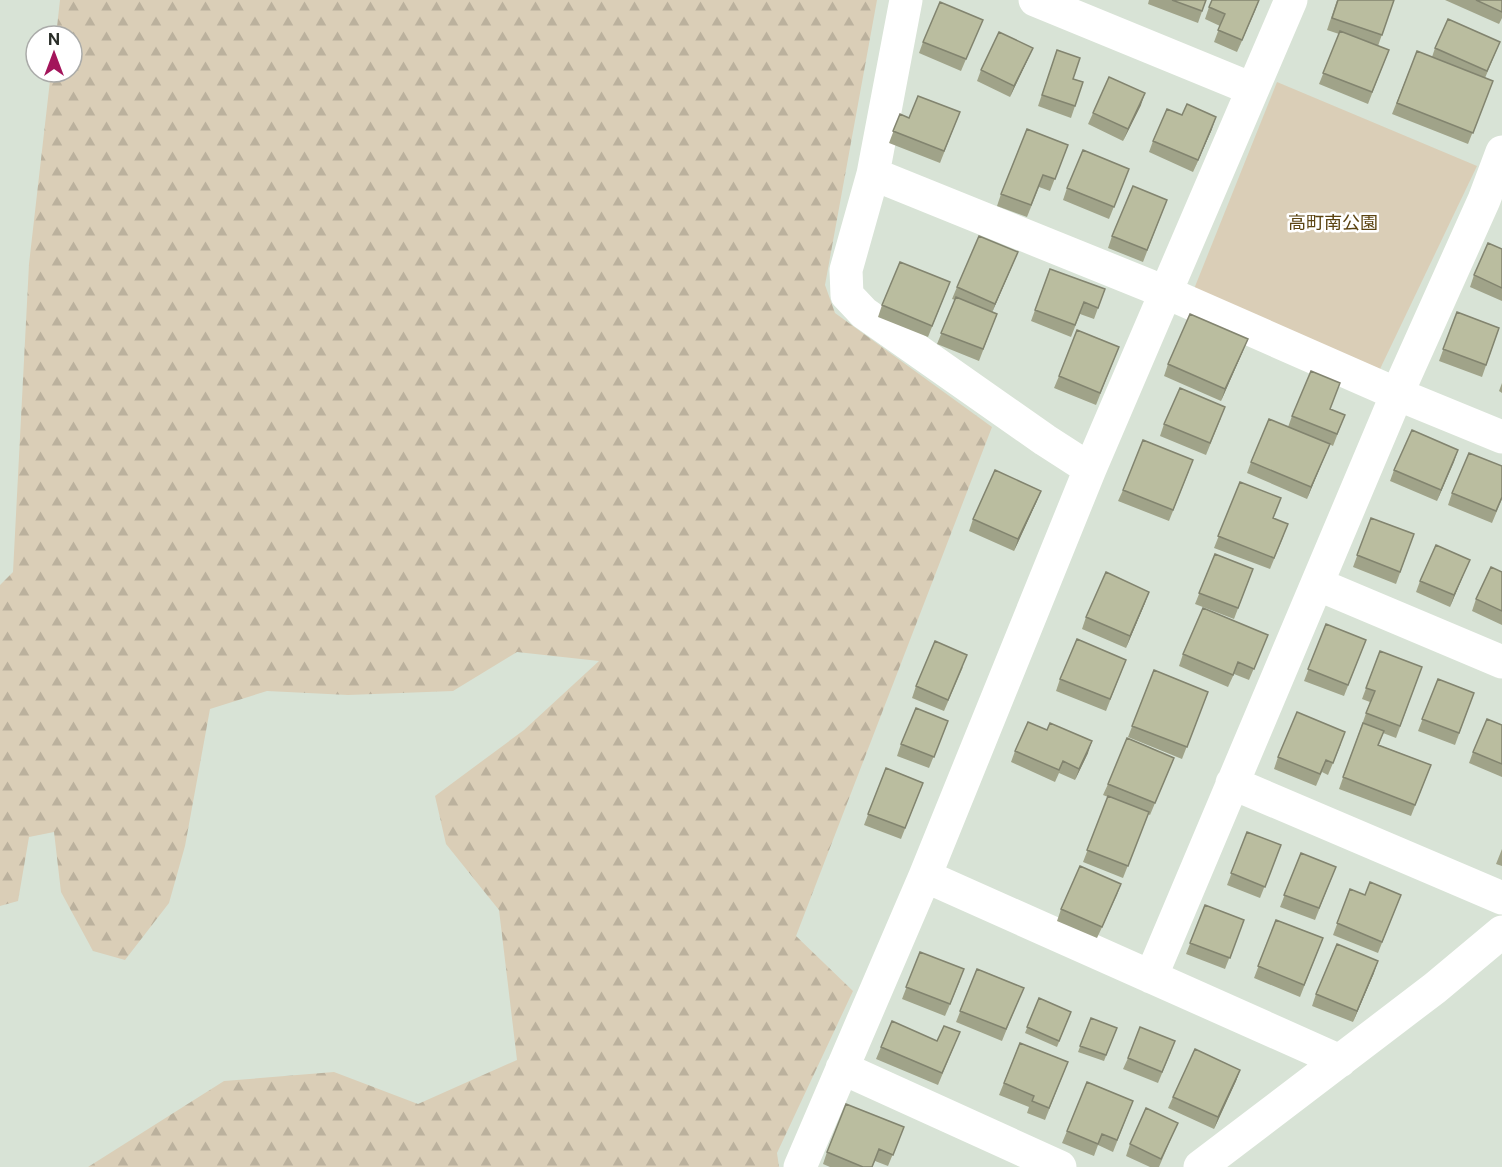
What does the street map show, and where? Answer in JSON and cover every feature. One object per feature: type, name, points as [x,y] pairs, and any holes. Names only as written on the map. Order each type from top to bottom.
[{"type":"street","points":[[906,0],[873,174],[846,270],[847,295],[864,313],[1044,440],[1090,468]]},
{"type":"street","points":[[1035,0],[1252,89]]},
{"type":"street","points":[[800,1167],[925,876],[1090,468],[1291,0]]},
{"type":"street","points":[[1151,977],[1397,394],[1493,204],[1502,152]]},
{"type":"street","points":[[873,174],[1165,292],[1397,394],[1502,437]]},
{"type":"street","points":[[1317,584],[1502,662]]},
{"type":"street","points":[[1232,783],[1502,898]]},
{"type":"street","points":[[925,876],[1340,1061]]},
{"type":"street","points":[[1200,1167],[1436,987],[1502,932]]},
{"type":"street","points":[[842,1068],[1060,1167]]},
{"type":"green space","points":[[60,0],[877,0],[825,285],[835,313],[992,427],[796,936],[853,991],[777,1153],[779,1167],[88,1167],[224,1081],[334,1072],[418,1104],[517,1060],[499,910],[446,844],[435,796],[524,730],[599,661],[517,652],[453,691],[348,695],[267,691],[210,709],[185,846],[169,903],[125,960],[93,951],[61,892],[54,832],[29,837],[18,901],[0,906],[0,585],[13,572],[29,264],[50,84],[84,84],[84,24],[57,24]]},
{"type":"green space","name":"高町南公園","points":[[1277,82],[1477,166],[1380,369],[1194,289]]},
{"type":"building","points":[[1172,0],[1206,0],[1202,11]]},
{"type":"building","points":[[1212,0],[1259,0],[1242,40],[1218,30],[1225,14],[1209,7]]},
{"type":"building","points":[[1338,0],[1394,0],[1382,35],[1332,18]]},
{"type":"building","points":[[1476,0],[1502,0],[1502,12]]},
{"type":"building","points":[[940,2],[983,20],[966,59],[923,42]]},
{"type":"building","points":[[1448,19],[1500,42],[1487,71],[1435,48]]},
{"type":"building","points":[[1340,31],[1389,50],[1372,92],[1323,73]]},
{"type":"building","points":[[999,32],[1033,48],[1014,86],[981,70]]},
{"type":"building","points":[[1057,50],[1080,58],[1073,79],[1083,82],[1075,106],[1042,95]]},
{"type":"building","points":[[1417,51],[1493,81],[1473,133],[1397,103]]},
{"type":"building","points":[[1109,77],[1145,93],[1128,129],[1093,113]]},
{"type":"building","points":[[918,96],[960,112],[944,151],[893,131],[900,114],[909,118]]},
{"type":"building","points":[[1187,104],[1216,117],[1198,160],[1153,141],[1167,109],[1182,115]]},
{"type":"building","points":[[1027,129],[1068,145],[1055,179],[1043,175],[1031,205],[1001,194]]},
{"type":"building","points":[[1083,150],[1129,169],[1114,207],[1067,188]]},
{"type":"building","points":[[1133,186],[1167,200],[1147,250],[1112,236]]},
{"type":"building","points":[[979,236],[1018,252],[995,304],[957,287]]},
{"type":"building","points":[[1488,243],[1502,249],[1502,288],[1474,275]]},
{"type":"building","points":[[900,262],[950,282],[932,326],[882,305]]},
{"type":"building","points":[[1050,269],[1105,289],[1098,308],[1084,302],[1075,325],[1035,310]]},
{"type":"building","points":[[956,297],[997,314],[983,349],[941,333]]},
{"type":"building","points":[[1457,312],[1499,328],[1486,365],[1443,349]]},
{"type":"building","points":[[1190,314],[1248,339],[1225,389],[1168,364]]},
{"type":"building","points":[[1077,330],[1119,347],[1100,393],[1059,376]]},
{"type":"building","points":[[1311,371],[1340,383],[1330,409],[1345,415],[1337,434],[1292,416]]},
{"type":"building","points":[[1180,388],[1225,407],[1210,443],[1164,424]]},
{"type":"building","points":[[1269,419],[1330,444],[1311,487],[1251,462]]},
{"type":"building","points":[[1412,430],[1458,450],[1441,490],[1394,470]]},
{"type":"building","points":[[1143,440],[1193,460],[1173,510],[1123,490]]},
{"type":"building","points":[[1469,453],[1502,466],[1502,497],[1496,511],[1452,493]]},
{"type":"building","points":[[995,470],[1041,491],[1018,539],[973,519]]},
{"type":"building","points":[[1240,482],[1281,498],[1273,518],[1288,524],[1274,558],[1218,536]]},
{"type":"building","points":[[1371,518],[1414,534],[1400,572],[1357,555]]},
{"type":"building","points":[[1436,545],[1470,560],[1454,595],[1420,581]]},
{"type":"building","points":[[1215,554],[1253,569],[1238,608],[1199,593]]},
{"type":"building","points":[[1491,567],[1502,572],[1502,611],[1476,599]]},
{"type":"building","points":[[1106,572],[1149,592],[1130,636],[1086,617]]},
{"type":"building","points":[[1203,608],[1268,635],[1254,669],[1238,662],[1233,675],[1183,654]]},
{"type":"building","points":[[1326,624],[1366,640],[1348,685],[1308,669]]},
{"type":"building","points":[[1077,639],[1126,660],[1110,699],[1060,679]]},
{"type":"building","points":[[935,641],[967,655],[948,700],[916,686]]},
{"type":"building","points":[[1380,651],[1422,667],[1400,726],[1366,713],[1375,691],[1366,688]]},
{"type":"building","points":[[1154,670],[1208,692],[1187,747],[1132,726]]},
{"type":"building","points":[[1438,679],[1474,693],[1459,733],[1422,719]]},
{"type":"building","points":[[916,708],[948,721],[934,757],[901,744]]},
{"type":"building","points":[[1297,712],[1345,732],[1333,763],[1326,760],[1320,774],[1278,757]]},
{"type":"building","points":[[1487,719],[1502,725],[1502,764],[1473,752]]},
{"type":"building","points":[[1028,722],[1047,730],[1050,723],[1092,741],[1079,769],[1063,761],[1059,770],[1015,751]]},
{"type":"building","points":[[1363,723],[1384,731],[1378,745],[1431,765],[1415,805],[1343,777]]},
{"type":"building","points":[[1127,738],[1174,758],[1155,803],[1108,784]]},
{"type":"building","points":[[886,768],[923,783],[905,828],[868,814]]},
{"type":"building","points":[[1108,796],[1149,812],[1128,866],[1087,850]]},
{"type":"building","points":[[1247,832],[1281,845],[1265,887],[1231,873]]},
{"type":"building","points":[[1301,853],[1336,867],[1319,908],[1284,895]]},
{"type":"building","points":[[1080,866],[1121,884],[1102,927],[1061,909]]},
{"type":"building","points":[[1370,882],[1401,895],[1382,942],[1337,923],[1350,889],[1365,895]]},
{"type":"building","points":[[1205,905],[1244,920],[1230,958],[1190,943]]},
{"type":"building","points":[[1276,920],[1323,938],[1304,985],[1258,966]]},
{"type":"building","points":[[1337,944],[1378,961],[1357,1011],[1316,994]]},
{"type":"building","points":[[920,952],[964,969],[950,1004],[906,987]]},
{"type":"building","points":[[977,969],[1024,988],[1006,1029],[960,1011]]},
{"type":"building","points":[[1039,998],[1071,1012],[1059,1041],[1027,1027]]},
{"type":"building","points":[[1091,1018],[1117,1028],[1106,1055],[1080,1046]]},
{"type":"building","points":[[892,1021],[937,1041],[944,1026],[960,1032],[942,1073],[881,1047]]},
{"type":"building","points":[[1140,1027],[1175,1041],[1162,1072],[1128,1058]]},
{"type":"building","points":[[1020,1043],[1068,1062],[1049,1108],[1032,1101],[1034,1096],[1004,1083]]},
{"type":"building","points":[[1195,1049],[1240,1070],[1218,1117],[1173,1097]]},
{"type":"building","points":[[1087,1082],[1133,1101],[1117,1140],[1102,1134],[1098,1144],[1067,1131]]},
{"type":"building","points":[[846,1104],[904,1127],[893,1155],[879,1149],[872,1167],[863,1167],[827,1152]]},
{"type":"building","points":[[1146,1108],[1178,1123],[1161,1159],[1130,1144]]}]
